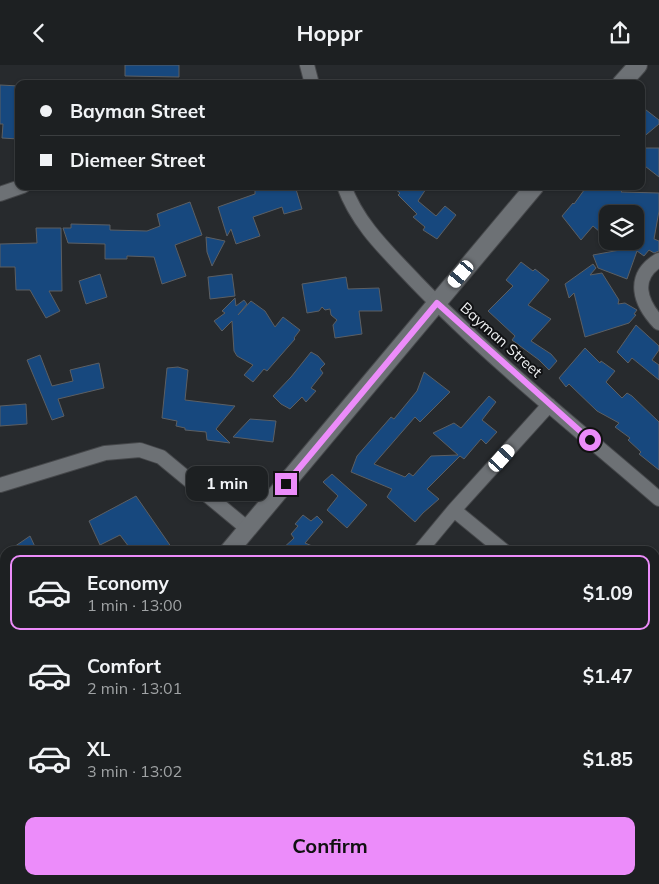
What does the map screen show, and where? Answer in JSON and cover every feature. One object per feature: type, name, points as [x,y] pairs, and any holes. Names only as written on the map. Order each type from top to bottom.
[{"type":"street","points":[[307,65],[311,80]]},
{"type":"street","points":[[625,80],[638,65]]},
{"type":"street","points":[[0,194],[15,189]]},
{"type":"street","name":"Bayman Street","points":[[346,190],[352,205],[372,236],[437,303],[550,405],[659,499]]},
{"type":"street","points":[[233,546],[532,190]]},
{"type":"street","points":[[659,260],[646,271],[642,283],[643,302],[659,323]]},
{"type":"street","points":[[424,546],[454,510],[550,405]]},
{"type":"street","points":[[0,485],[105,453],[140,450],[161,457],[248,529]]},
{"type":"street","points":[[454,510],[498,546]]},
{"type":"building","points":[[125,65],[179,65],[179,77],[125,76]]},
{"type":"building","points":[[0,85],[15,86],[15,139],[2,138],[3,124],[0,124]]},
{"type":"building","points":[[645,109],[659,120],[659,124],[645,136]]},
{"type":"building","points":[[645,148],[659,148],[659,177],[645,166]]},
{"type":"building","points":[[255,190],[296,190],[302,209],[284,214],[282,207],[253,217],[260,236],[236,244],[231,229],[227,236],[218,207],[255,194]]},
{"type":"building","points":[[396,190],[425,190],[418,201],[436,216],[445,206],[456,215],[437,239],[423,230],[425,227],[413,217],[417,214],[398,195],[400,193]]},
{"type":"building","points":[[584,190],[623,190],[621,192],[659,193],[659,211],[654,239],[659,241],[659,251],[654,253],[649,250],[644,256],[637,251],[627,279],[598,268],[593,255],[620,250],[644,250],[644,205],[599,205],[599,231],[593,226],[581,240],[562,216]]},
{"type":"building","points":[[190,202],[202,235],[175,245],[186,276],[162,284],[154,257],[127,256],[127,259],[105,259],[105,244],[68,243],[63,228],[71,228],[71,224],[110,225],[110,230],[147,231],[160,226],[157,214]]},
{"type":"building","points":[[36,228],[61,228],[62,291],[49,291],[60,311],[46,318],[30,290],[16,290],[15,267],[0,267],[0,244],[37,243]]},
{"type":"building","points":[[206,237],[225,241],[212,266],[207,252]]},
{"type":"building","points":[[521,262],[533,271],[535,269],[549,280],[528,305],[551,319],[531,341],[551,354],[557,361],[549,370],[512,340],[515,336],[488,311],[513,286],[506,280]]},
{"type":"building","points":[[593,264],[596,268],[590,275],[602,273],[619,300],[618,304],[625,303],[637,310],[634,314],[636,315],[629,323],[585,337],[574,293],[569,298],[565,284]]},
{"type":"building","points":[[100,274],[107,297],[86,304],[79,281]]},
{"type":"building","points":[[232,274],[235,296],[210,299],[208,277]]},
{"type":"building","points":[[346,277],[348,289],[379,288],[382,311],[359,311],[362,334],[335,338],[333,325],[337,320],[331,315],[330,309],[325,310],[322,307],[319,311],[307,313],[302,284]]},
{"type":"building","points":[[235,298],[236,306],[244,300],[247,304],[238,315],[251,301],[265,311],[275,327],[283,317],[300,330],[295,339],[267,371],[264,369],[253,382],[244,375],[253,365],[237,356],[234,351],[232,321],[222,331],[214,321],[225,313],[222,311]]},
{"type":"building","points":[[636,325],[659,346],[659,350],[652,360],[659,365],[659,380],[632,358],[628,363],[617,352]]},
{"type":"building","points":[[585,348],[600,363],[601,361],[615,371],[606,382],[622,398],[627,393],[632,396],[659,422],[659,470],[639,454],[641,452],[628,440],[630,438],[615,427],[619,423],[597,411],[569,384],[566,387],[559,378]]},
{"type":"building","points":[[311,352],[318,356],[325,364],[320,369],[323,373],[311,388],[316,391],[306,402],[302,397],[290,409],[273,396]]},
{"type":"building","points":[[40,355],[52,386],[73,381],[70,370],[99,363],[104,388],[58,399],[64,416],[52,420],[27,360]]},
{"type":"building","points":[[178,367],[188,370],[185,400],[235,406],[216,429],[230,443],[207,440],[206,432],[185,430],[185,428],[176,426],[177,421],[162,418],[167,368]]},
{"type":"building","points":[[424,372],[450,392],[420,422],[415,417],[374,464],[405,477],[409,473],[413,476],[431,456],[458,455],[433,433],[454,423],[461,428],[489,396],[496,402],[482,420],[497,432],[486,444],[481,439],[464,459],[460,456],[427,489],[439,499],[415,522],[387,497],[392,489],[351,472],[357,456],[391,417],[394,419],[417,391]]},
{"type":"building","points":[[26,404],[27,424],[0,426],[0,406]]},
{"type":"building","points":[[250,419],[276,421],[273,442],[233,437]]},
{"type":"building","points":[[332,474],[367,505],[347,528],[327,510],[338,496],[323,482]]},
{"type":"building","points":[[136,496],[171,546],[128,546],[120,535],[100,545],[89,521]]},
{"type":"building","points":[[303,515],[311,521],[317,516],[323,522],[305,543],[312,546],[285,546],[294,538],[291,534],[298,526],[295,524]]},
{"type":"building","points":[[30,536],[35,546],[15,546]]},
{"type":"route","points":[[286,484],[437,303],[470,335],[590,440]]}]
